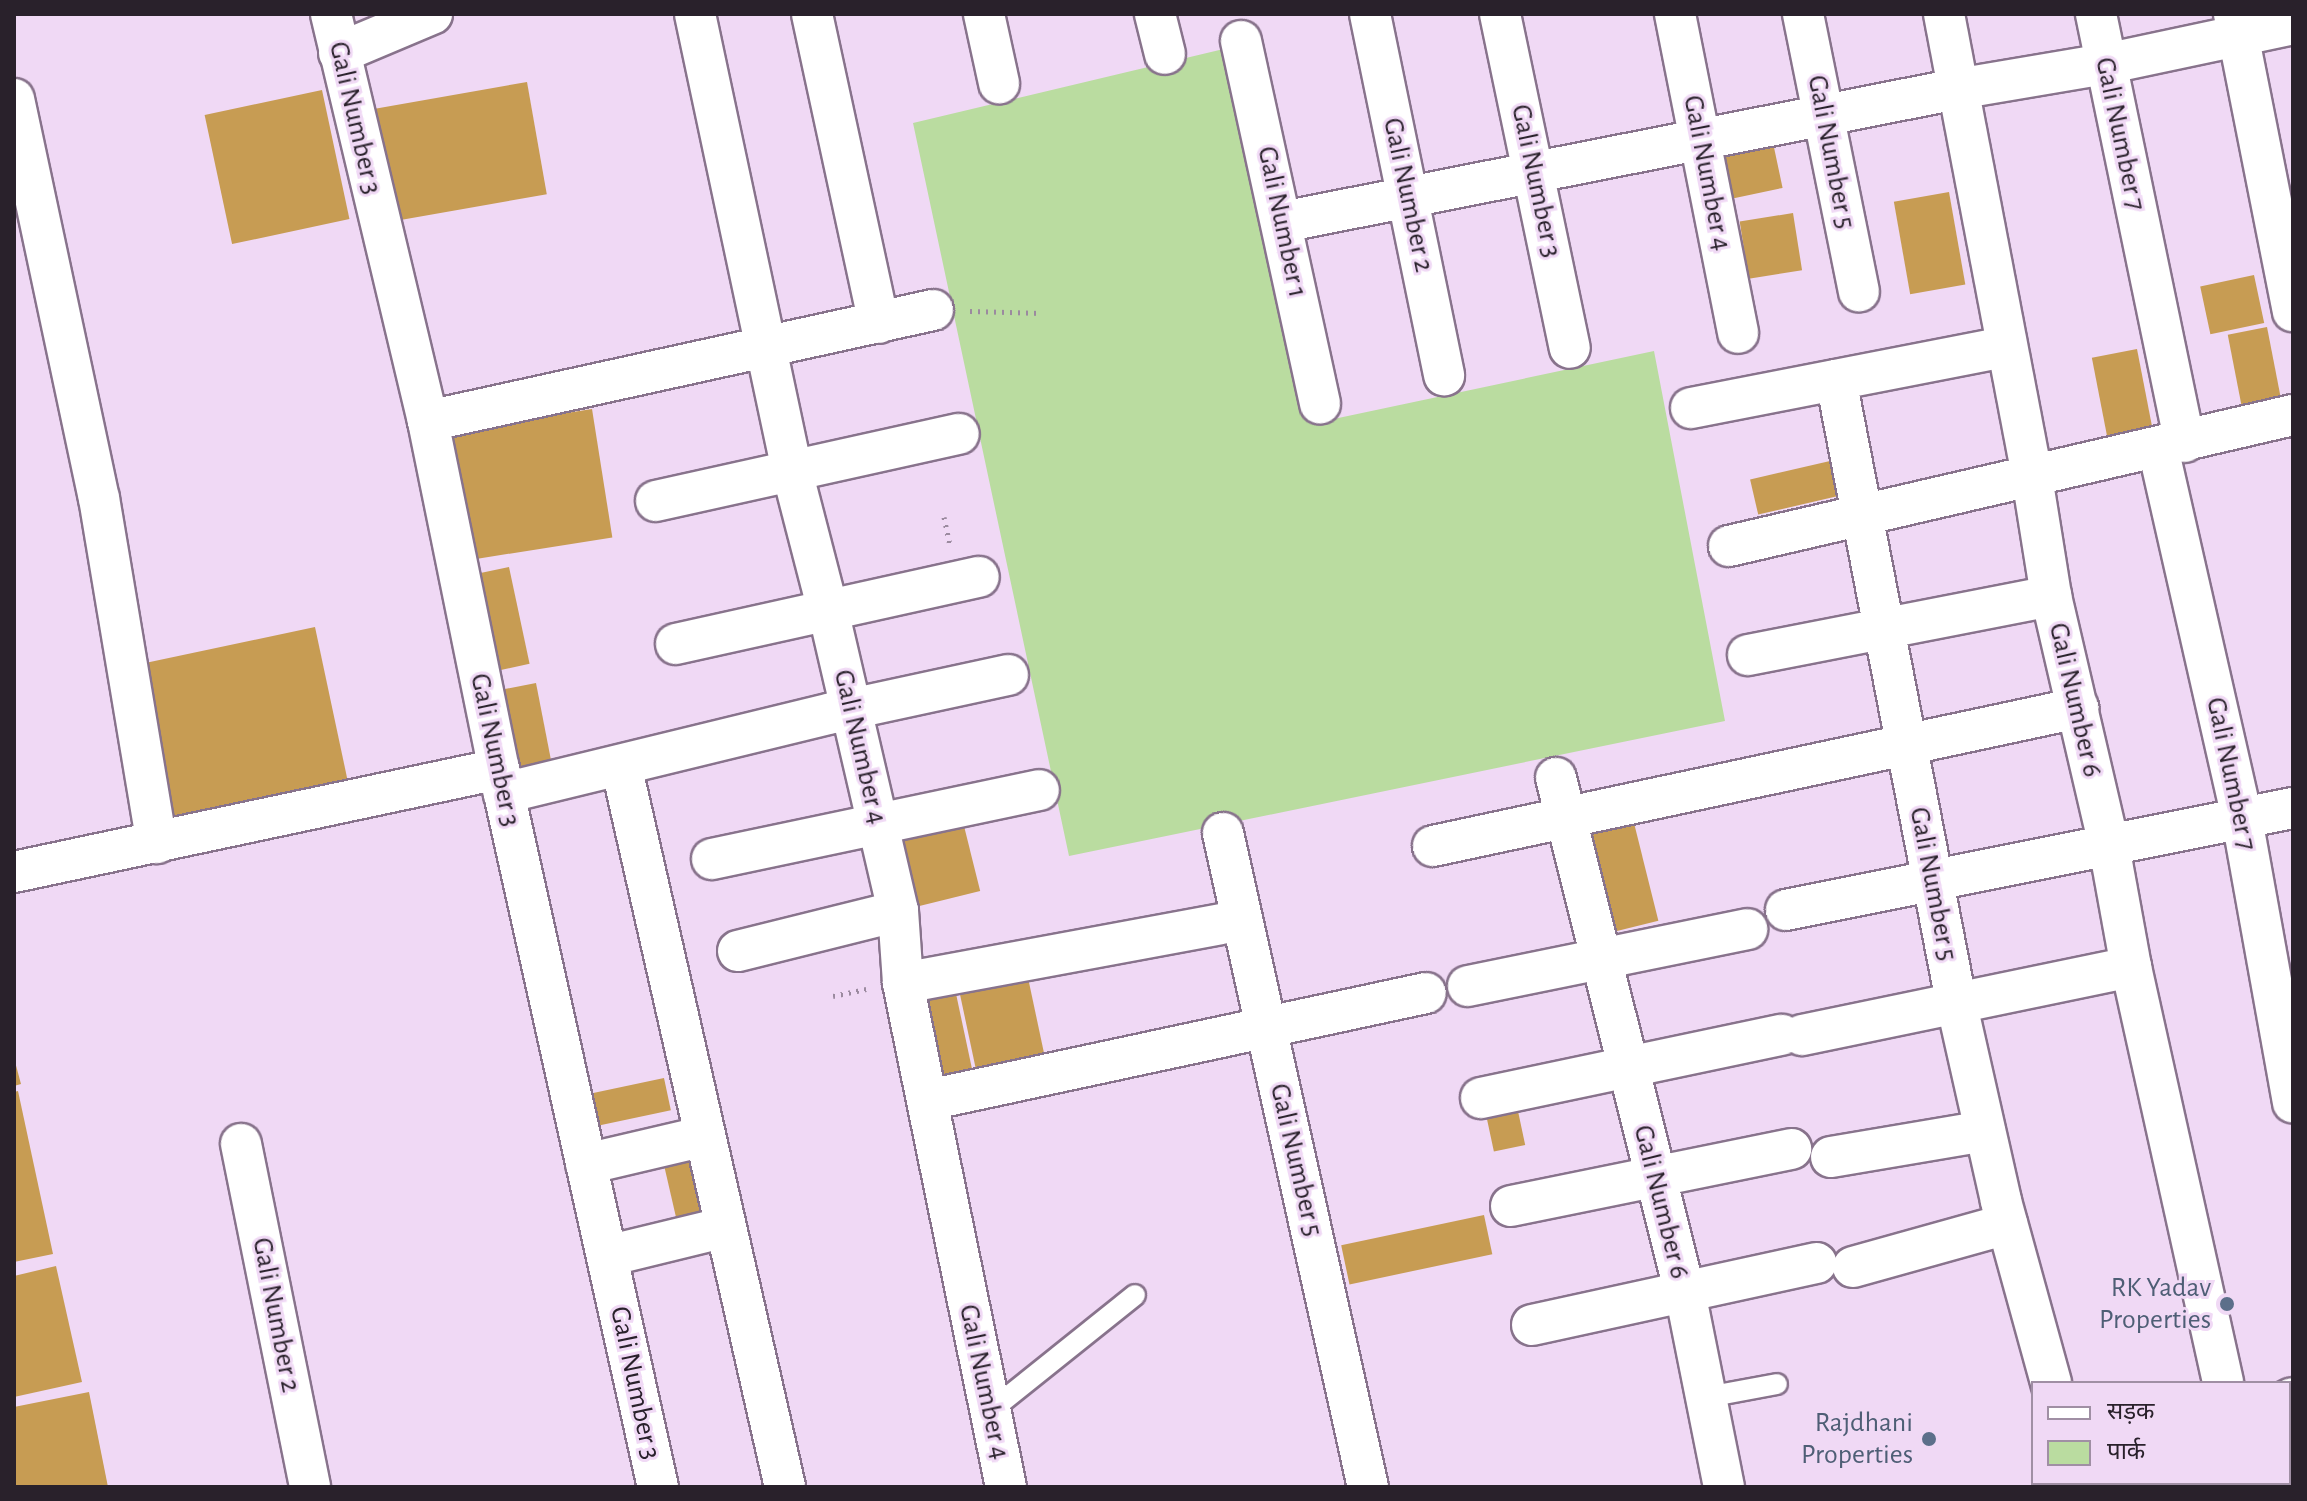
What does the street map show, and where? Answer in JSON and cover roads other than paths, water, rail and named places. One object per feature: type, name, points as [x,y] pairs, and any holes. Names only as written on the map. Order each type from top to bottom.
[{"type":"street","name":"Gali Number 3","points":[[331,14],[428,421],[501,781],[658,1487]]},
{"type":"street","points":[[339,53],[432,14]]},
{"type":"street","name":"Gali Number 4","points":[[695,14],[792,471],[828,610],[898,911],[903,983],[1006,1487]]},
{"type":"street","points":[[812,14],[879,323]]},
{"type":"street","points":[[984,14],[999,83]]},
{"type":"street","points":[[1155,14],[1165,54]]},
{"type":"street","name":"Gali Number 2","points":[[1370,14],[1444,376]]},
{"type":"street","name":"Gali Number 3","points":[[1500,14],[1536,174],[1570,348]]},
{"type":"street","name":"Gali Number 4","points":[[1675,14],[1738,333]]},
{"type":"street","name":"Gali Number 5","points":[[1803,14],[1859,291]]},
{"type":"street","name":"Gali Number 6","points":[[1944,14],[2032,477],[2051,596],[2109,846],[2131,967],[2223,1381]]},
{"type":"street","name":"Gali Number 7","points":[[2096,14],[2293,1102]]},
{"type":"street","points":[[1282,222],[1701,142],[1957,89],[2105,64],[2237,25],[2293,24]]},
{"type":"street","points":[[2237,25],[2293,311]]},
{"type":"street","name":"Gali Number 1","points":[[1241,41],[1320,404]]},
{"type":"street","points":[[14,99],[22,174],[99,498],[157,843]]},
{"type":"street","points":[[428,421],[933,310]]},
{"type":"street","points":[[1691,408],[2006,347]]},
{"type":"street","name":"Gali Number 5","points":[[1836,380],[1956,1001],[2007,1224],[2050,1381]]},
{"type":"street","points":[[1729,546],[2172,445],[2292,421]]},
{"type":"street","points":[[656,501],[959,434]]},
{"type":"street","points":[[676,644],[979,577]]},
{"type":"street","points":[[1748,655],[2051,596]]},
{"type":"street","points":[[14,872],[501,781],[621,765],[851,709],[1008,675]]},
{"type":"street","points":[[1433,846],[2078,708]]},
{"type":"street","points":[[621,765],[785,1487]]},
{"type":"street","name":"Gali Number 6","points":[[1556,778],[1683,1290],[1724,1487]]},
{"type":"street","points":[[712,859],[1039,790]]},
{"type":"street","points":[[1786,910],[2293,808]]},
{"type":"street","name":"Gali Number 5","points":[[1223,833],[1368,1487]]},
{"type":"street","points":[[738,951],[898,911]]},
{"type":"street","points":[[903,983],[1242,920]]},
{"type":"street","points":[[1468,986],[1747,929]]},
{"type":"street","points":[[1481,1098],[2131,967]]},
{"type":"street","points":[[928,1100],[1426,993]]},
{"type":"street","points":[[1831,1157],[1985,1131]]},
{"type":"street","points":[[586,1164],[705,1136]]},
{"type":"street","name":"Gali Number 2","points":[[241,1144],[310,1487]]},
{"type":"street","points":[[1511,1206],[1654,1174],[1791,1149]]},
{"type":"street","points":[[1532,1325],[1683,1290],[1835,1265],[2007,1224]]},
{"type":"street","points":[[607,1256],[726,1227]]},
{"type":"lane","points":[[989,1412],[1135,1295]]},
{"type":"lane","points":[[1707,1397],[1777,1384]]},
{"type":"place","name":"RK Yadav Properties","points":[[2227,1304]]},
{"type":"place","name":"Rajdhani Properties","points":[[1929,1439]]}]
